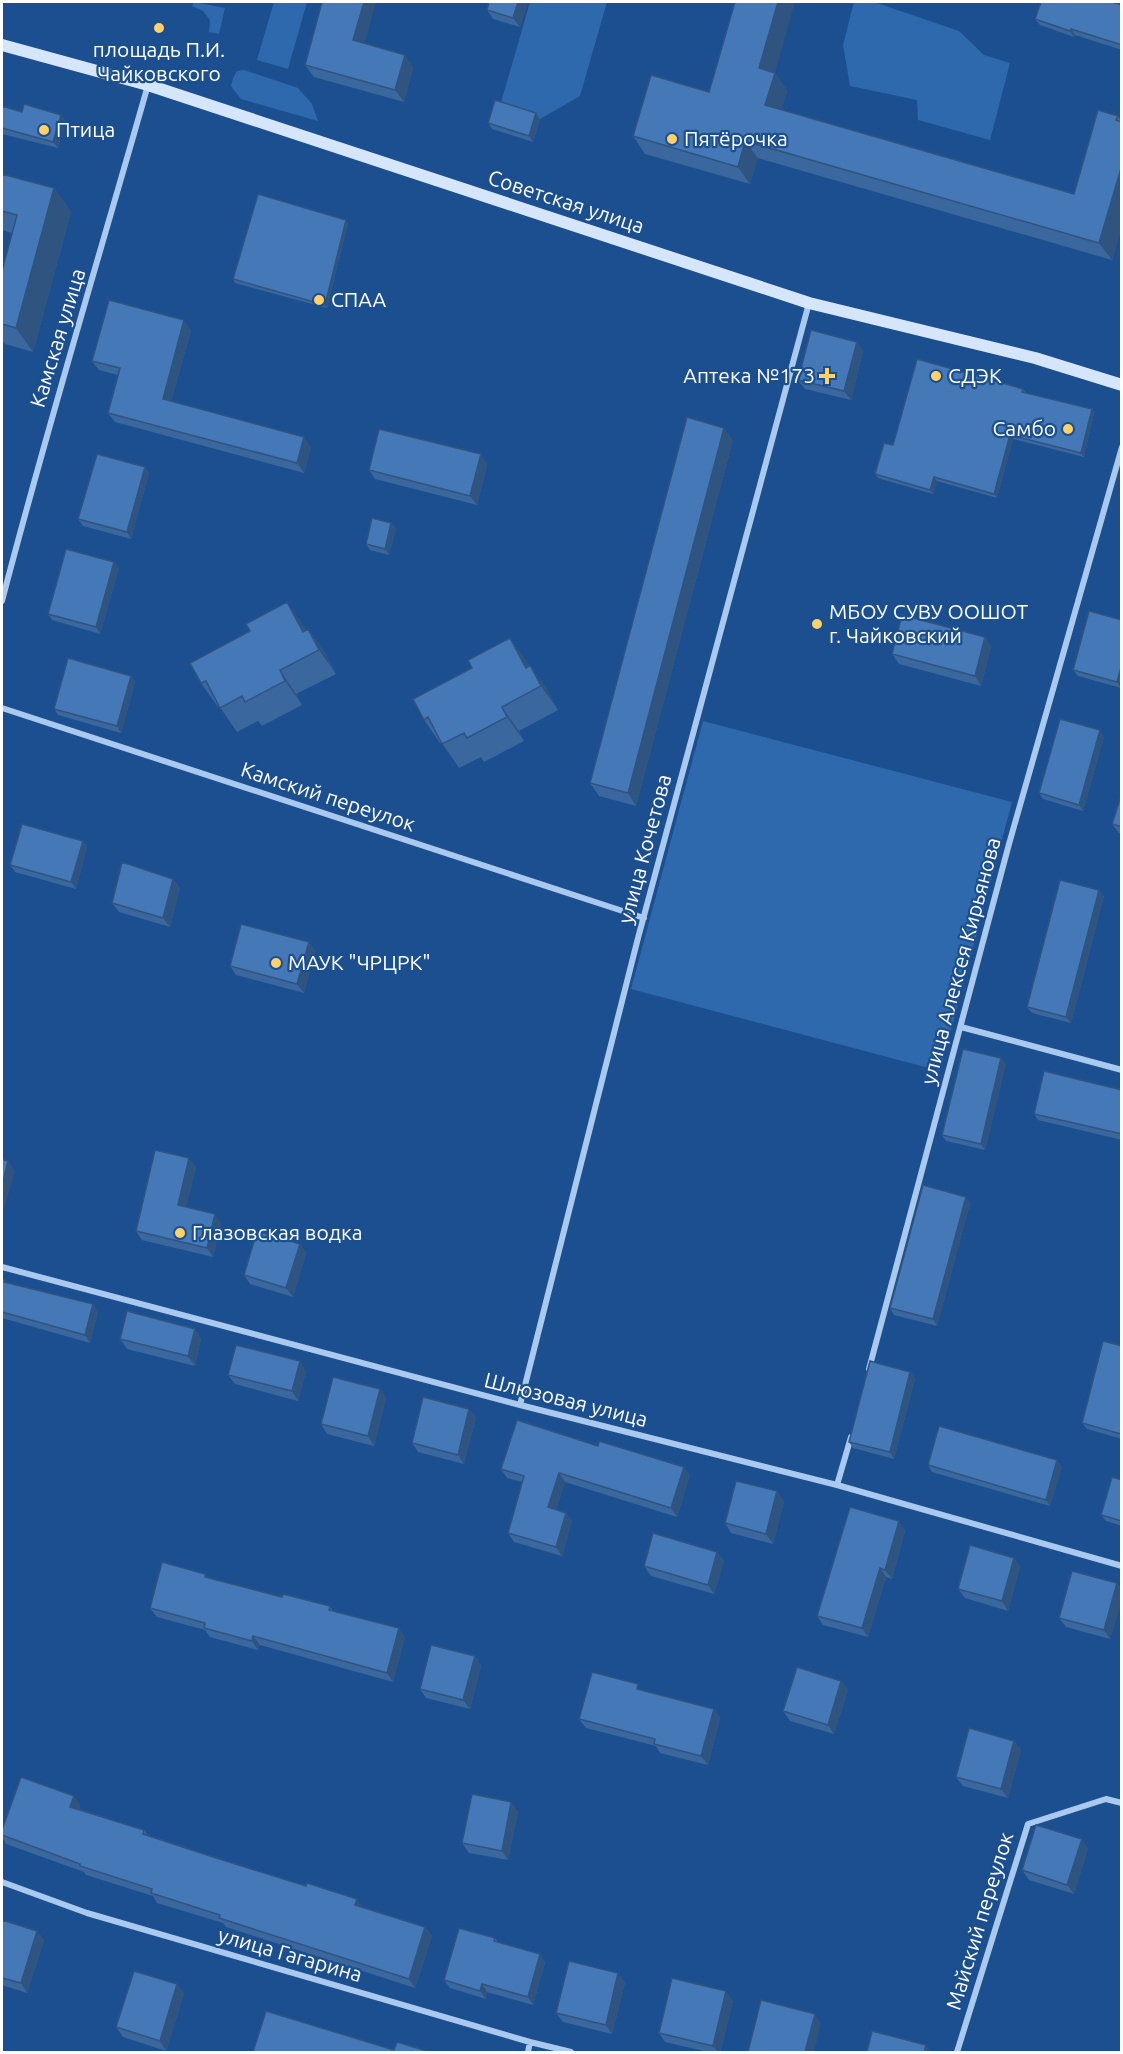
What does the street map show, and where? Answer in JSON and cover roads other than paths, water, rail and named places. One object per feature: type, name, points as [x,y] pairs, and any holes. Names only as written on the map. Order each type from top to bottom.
[{"type":"main road","name":"Советская улица","points":[[2,45],[148,85],[809,303],[1035,358],[1122,384]]},
{"type":"street","name":"Камская улица","points":[[2,601],[45,438],[148,85]]},
{"type":"street","name":"улица Кочетова","points":[[520,1406],[644,918],[809,303]]},
{"type":"street","name":"улица Алексея Кирьянова","points":[[866,1382],[1009,844],[1122,447]]},
{"type":"street","name":"Камский переулок","points":[[2,708],[644,918]]},
{"type":"street","points":[[961,1027],[1122,1070]]},
{"type":"street","name":"Шлюзовая улица","points":[[2,1267],[520,1406],[837,1485],[1122,1566]]},
{"type":"street","points":[[837,1485],[853,1428]]},
{"type":"street","name":"Майский переулок","points":[[957,2052],[1028,1824],[1107,1799],[1122,1803]]},
{"type":"street","name":"улица Гагарина","points":[[2,1882],[87,1913],[571,2052]]},
{"type":"street","points":[[528,2052],[530,2042]]},
{"type":"place","name":"площадь П.И. Чайковского","points":[[159,28]]},
{"type":"place","name":"Птица","points":[[44,130]]},
{"type":"place","name":"Пятёрочка","points":[[672,139]]},
{"type":"place","name":"СПАА","points":[[319,300]]},
{"type":"place","name":"Аптека №173","points":[[827,376]]},
{"type":"place","name":"СДЭК","points":[[936,376]]},
{"type":"place","name":"Самбо","points":[[1068,429]]},
{"type":"place","name":"МБОУ СУВУ ООШОТ г. Чайковский","points":[[817,624]]},
{"type":"place","name":"МАУК \"ЧРЦРК\"","points":[[276,963]]},
{"type":"place","name":"Глазовская водка","points":[[180,1233]]}]
